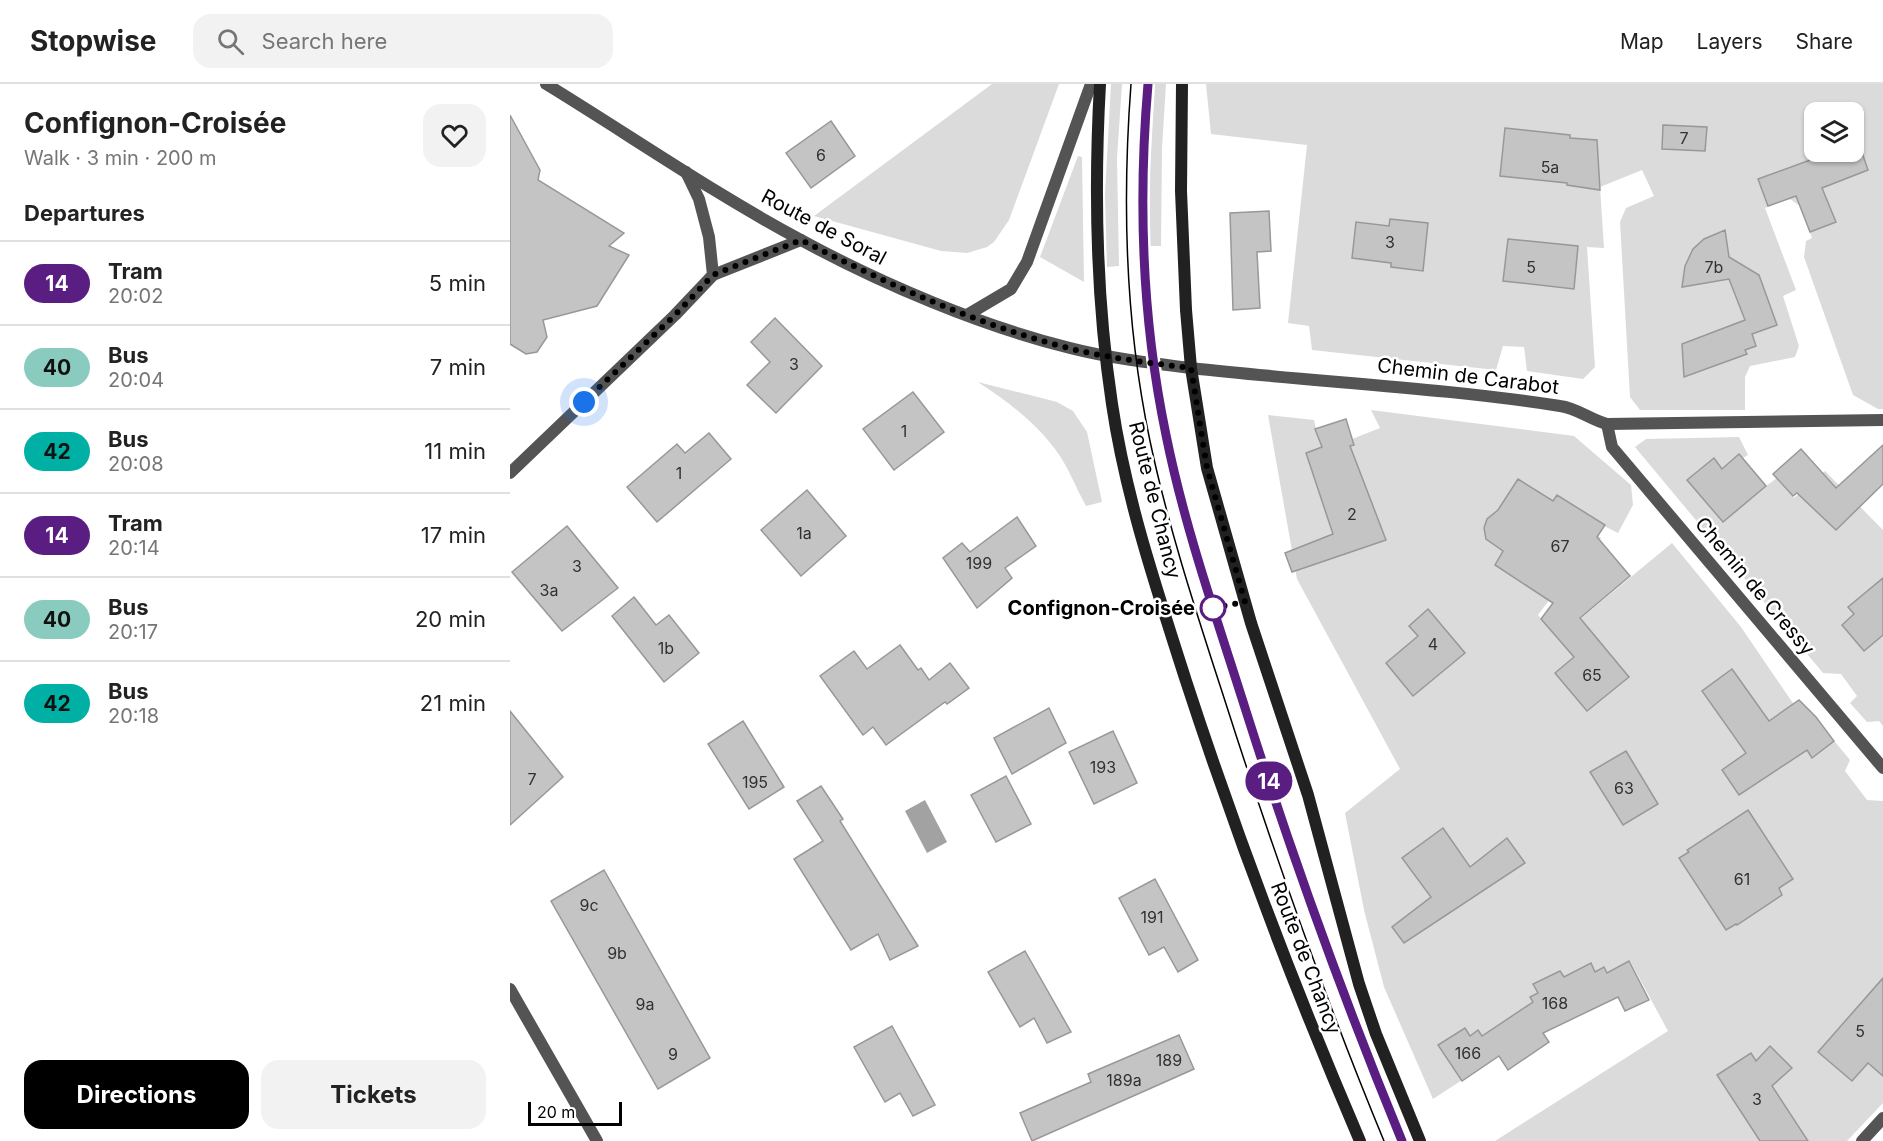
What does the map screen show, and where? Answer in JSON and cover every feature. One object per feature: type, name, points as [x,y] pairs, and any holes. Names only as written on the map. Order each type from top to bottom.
[{"type":"main road","name":"Route de Chancy","points":[[1100,84],[1096,192],[1100,296],[1105,356],[1121,459],[1132,505],[1169,628],[1240,841],[1325,1060],[1360,1141]]},
{"type":"main road","name":"Route de Chancy","points":[[1182,84],[1182,223],[1191,368],[1207,468],[1251,623],[1303,776],[1359,984],[1376,1034],[1420,1141]]},
{"type":"street","name":"Route de Soral","points":[[546,84],[686,172],[801,240],[880,279],[967,315],[1056,344],[1105,356]]},
{"type":"street","points":[[967,315],[1011,289],[1027,262],[1090,84]]},
{"type":"street","points":[[686,172],[699,199],[709,237],[713,275]]},
{"type":"street","points":[[510,473],[667,323],[713,275],[801,240]]},
{"type":"street","name":"Chemin de Carabot","points":[[1105,356],[1191,368],[1383,385],[1564,406],[1594,421],[1607,424],[1883,420]]},
{"type":"street","name":"Chemin de Cressy","points":[[1607,424],[1612,447],[1883,768]]},
{"type":"street","points":[[510,989],[597,1141]]},
{"type":"street","points":[[1862,1141],[1883,1118]]},
{"type":"shaded area","points":[[992,84],[1059,84],[1009,220],[994,242],[987,247],[967,253],[941,251],[814,216]]},
{"type":"shaded area","points":[[1111,84],[1122,84],[1117,158],[1119,266],[1107,267],[1105,194]]},
{"type":"shaded area","points":[[1155,84],[1166,84],[1162,148],[1161,246],[1149,246],[1149,187]]},
{"type":"shaded area","points":[[1206,84],[1883,84],[1883,409],[1878,409],[1853,395],[1804,257],[1806,241],[1812,238],[1800,206],[1790,199],[1765,208],[1796,290],[1783,296],[1799,346],[1795,357],[1750,366],[1745,377],[1745,410],[1640,410],[1630,397],[1620,222],[1626,208],[1654,196],[1642,170],[1600,187],[1604,248],[1587,247],[1595,367],[1583,379],[1527,371],[1524,347],[1503,346],[1496,370],[1312,350],[1309,326],[1288,323],[1307,145],[1211,134]]},
{"type":"shaded area","points":[[1078,156],[1082,157],[1084,282],[1040,257]]},
{"type":"shaded area","points":[[978,382],[1057,402],[1073,411],[1087,432],[1102,502],[1086,506],[1064,463],[1047,439],[1019,412]]},
{"type":"shaded area","points":[[1371,410],[1574,436],[1631,485],[1633,505],[1618,533],[1604,526],[1598,536],[1601,538],[1594,548],[1538,615],[1557,638],[1672,543],[1741,627],[1801,715],[1808,709],[1850,760],[1845,771],[1867,800],[1883,801],[1883,1103],[1847,1141],[1495,1141],[1668,1031],[1630,961],[1607,973],[1604,967],[1595,972],[1590,963],[1564,977],[1560,971],[1534,984],[1538,993],[1530,997],[1536,1011],[1528,1005],[1482,1036],[1496,1058],[1433,1099],[1384,987],[1364,910],[1345,813],[1400,769],[1297,579],[1268,415],[1314,420],[1316,429],[1346,419],[1352,439],[1380,428]]},
{"type":"shaded area","points":[[1739,437],[1748,455],[1743,458],[1766,486],[1777,478],[1794,498],[1825,471],[1883,530],[1883,726],[1879,721],[1867,722],[1850,703],[1857,696],[1841,674],[1823,673],[1635,447],[1646,439]]},
{"type":"shaded area","points":[[925,800],[947,842],[927,853],[905,811]]},
{"type":"building","points":[[510,115],[540,170],[538,180],[624,233],[609,246],[629,255],[597,306],[543,320],[547,337],[537,352],[526,354],[510,344]]},
{"type":"building","points":[[831,121],[855,156],[811,188],[786,153]]},
{"type":"building","points":[[1663,125],[1707,127],[1705,151],[1662,149]]},
{"type":"building","points":[[1505,128],[1597,140],[1600,190],[1567,185],[1567,183],[1500,176]]},
{"type":"building","points":[[1864,158],[1868,170],[1822,188],[1836,222],[1810,232],[1796,196],[1768,206],[1758,179],[1805,162],[1864,162]]},
{"type":"building","points":[[1269,211],[1271,251],[1257,252],[1260,308],[1233,310],[1230,213]]},
{"type":"building","points":[[1390,219],[1428,223],[1423,271],[1391,267],[1391,263],[1352,258],[1356,222],[1389,226]]},
{"type":"building","points":[[1725,230],[1729,257],[1759,275],[1777,325],[1752,334],[1756,346],[1745,350],[1747,354],[1684,377],[1682,344],[1745,320],[1729,279],[1682,287],[1685,266],[1693,249],[1704,239]]},
{"type":"building","points":[[1508,239],[1578,246],[1574,289],[1503,281]]},
{"type":"building","points":[[775,318],[822,366],[776,413],[747,385],[770,362],[751,342]]},
{"type":"building","points":[[913,392],[944,432],[894,470],[863,429]]},
{"type":"building","points":[[1346,419],[1354,445],[1350,446],[1386,540],[1292,572],[1285,553],[1333,534],[1306,453],[1322,447],[1315,429]]},
{"type":"building","points":[[709,433],[731,459],[657,522],[627,487],[677,444],[685,453]]},
{"type":"building","points":[[1883,445],[1883,484],[1836,530],[1797,493],[1793,496],[1773,474],[1801,449],[1836,488]]},
{"type":"building","points":[[1739,454],[1766,486],[1723,522],[1687,480],[1714,458],[1722,469]]},
{"type":"building","points":[[1518,479],[1553,501],[1557,495],[1605,525],[1597,537],[1630,576],[1580,618],[1629,677],[1587,711],[1555,673],[1574,657],[1541,619],[1553,603],[1495,565],[1503,551],[1486,539],[1484,528],[1487,519],[1498,510]]},
{"type":"building","points":[[807,490],[846,536],[801,576],[761,530]]},
{"type":"building","points":[[1017,517],[1036,546],[1005,568],[1012,578],[977,608],[943,558],[962,543],[970,552]]},
{"type":"building","points":[[567,526],[618,588],[562,631],[512,572]]},
{"type":"building","points":[[1883,578],[1883,635],[1864,651],[1842,625],[1854,614],[1848,607]]},
{"type":"building","points":[[634,597],[656,625],[669,615],[699,653],[664,682],[612,616]]},
{"type":"building","points":[[1428,609],[1465,653],[1413,696],[1386,663],[1418,636],[1409,626]]},
{"type":"building","points":[[900,645],[918,670],[921,668],[929,680],[950,663],[969,688],[947,704],[945,702],[886,745],[873,727],[863,735],[820,676],[854,651],[867,669]]},
{"type":"building","points":[[1732,669],[1769,721],[1799,700],[1816,717],[1834,741],[1812,758],[1807,750],[1739,795],[1722,770],[1746,753],[1702,691]]},
{"type":"building","points":[[1049,708],[1066,743],[1012,774],[994,738]]},
{"type":"building","points":[[510,711],[563,777],[510,825]]},
{"type":"building","points":[[743,721],[784,787],[749,809],[708,744]]},
{"type":"building","points":[[1113,731],[1137,783],[1094,804],[1069,752]]},
{"type":"building","points":[[1626,751],[1658,804],[1623,825],[1590,772]]},
{"type":"building","points":[[1006,776],[1031,824],[996,842],[971,795]]},
{"type":"building","points":[[821,786],[843,819],[840,821],[918,946],[890,960],[878,934],[851,950],[794,859],[823,841],[797,801]]},
{"type":"building","points":[[1748,810],[1793,879],[1779,888],[1782,895],[1726,930],[1679,858],[1689,852],[1687,850]]},
{"type":"building","points":[[1443,828],[1470,867],[1507,838],[1525,863],[1404,943],[1392,927],[1431,897],[1402,858]]},
{"type":"building","points":[[604,870],[710,1058],[658,1089],[551,901]]},
{"type":"building","points":[[1155,879],[1198,960],[1178,972],[1164,947],[1149,955],[1119,898]]},
{"type":"building","points":[[1025,951],[1071,1032],[1047,1043],[1034,1018],[1020,1027],[988,972]]},
{"type":"building","points":[[1629,961],[1649,1000],[1625,1011],[1618,997],[1543,1033],[1549,1042],[1508,1070],[1499,1056],[1462,1081],[1438,1045],[1465,1028],[1470,1036],[1478,1030],[1482,1036],[1533,1002],[1530,997],[1538,993],[1533,984],[1560,971],[1564,977],[1591,963],[1595,972],[1604,967],[1607,973]]},
{"type":"building","points":[[1883,978],[1883,1076],[1868,1063],[1852,1081],[1818,1052]]},
{"type":"building","points":[[892,1026],[935,1105],[913,1116],[900,1093],[885,1102],[854,1047]]},
{"type":"building","points":[[1179,1035],[1194,1069],[1032,1141],[1020,1113],[1091,1082],[1088,1074]]},
{"type":"building","points":[[1770,1046],[1792,1068],[1772,1086],[1808,1141],[1760,1141],[1717,1075],[1751,1053],[1756,1061]]},
{"type":"tram line","points":[[1131,84],[1126,218],[1131,308],[1142,397],[1158,478],[1189,587],[1269,835],[1324,989],[1384,1141]]},
{"type":"tram line","points":[[1147,84],[1143,172],[1147,304],[1158,392],[1174,471],[1203,577],[1283,823],[1320,930],[1402,1141]]},
{"type":"tram line","name":"14","points":[[1148,84],[1143,168],[1144,273],[1153,363],[1174,474],[1197,558],[1316,920],[1360,1040],[1402,1141]]},
{"type":"place","name":"Confignon-Croisée","points":[[1213,608]]},
{"type":"route","points":[[584,402],[675,315],[713,275],[801,240],[891,284],[967,315],[1022,334],[1105,356],[1191,368],[1207,468],[1245,602],[1213,608]]}]
